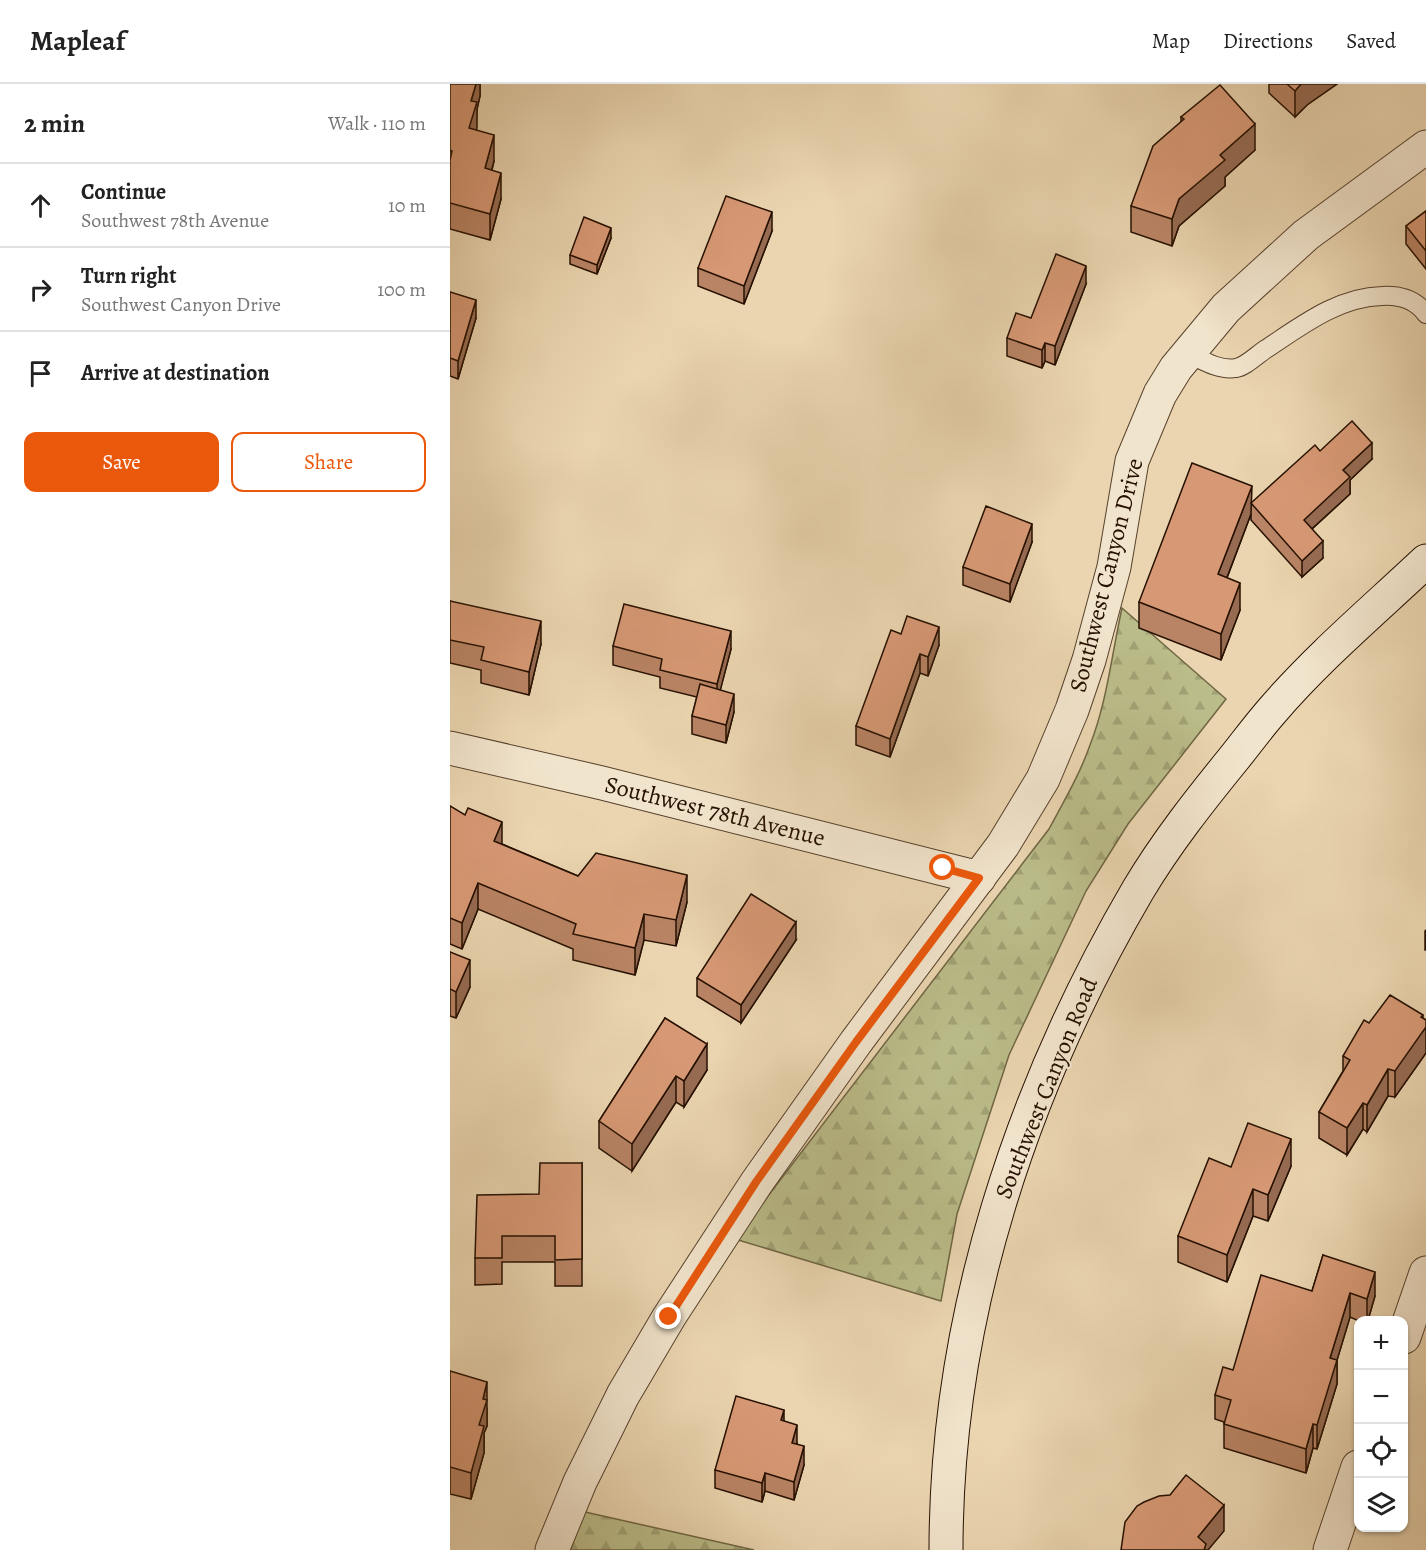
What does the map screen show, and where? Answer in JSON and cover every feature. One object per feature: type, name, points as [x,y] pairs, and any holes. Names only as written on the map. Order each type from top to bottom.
[{"type":"street","name":"Southwest Canyon Drive","points":[[552,1550],[580,1482],[623,1395],[669,1317],[756,1182],[856,1042],[1003,845],[1043,779],[1072,710],[1089,660],[1114,567],[1132,461],[1160,394],[1176,368],[1226,308],[1306,236],[1426,147]]},
{"type":"street","name":"Southwest Canyon Road","points":[[946,1550],[946,1517],[954,1412],[969,1316],[990,1231],[1023,1131],[1059,1044],[1096,966],[1139,888],[1189,814],[1271,712],[1426,561]]},
{"type":"street","name":"Southwest 78th Avenue","points":[[450,748],[602,783],[979,878]]},
{"type":"street","points":[[1408,1325],[1426,1273]]},
{"type":"street","points":[[1330,1550],[1355,1478]]},
{"type":"lane","points":[[1188,353],[1222,368],[1237,368],[1312,319],[1348,302],[1369,296],[1409,299],[1426,314]]},
{"type":"green space","points":[[1122,608],[1226,699],[1128,824],[1086,891],[1009,1055],[957,1214],[941,1301],[735,1239],[1049,829],[1077,777],[1096,729]]},
{"type":"green space","points":[[585,1512],[754,1550],[570,1550]]},
{"type":"building","points":[[450,84],[476,84],[471,101],[477,102],[469,128],[494,135],[485,168],[501,173],[490,214],[450,203],[452,151],[450,150]]},
{"type":"building","points":[[1287,84],[1301,84],[1295,91]]},
{"type":"building","points":[[1220,85],[1255,124],[1220,155],[1225,160],[1179,199],[1172,219],[1131,206],[1153,146],[1184,119],[1181,117]]},
{"type":"building","points":[[726,196],[772,212],[744,286],[698,268]]},
{"type":"building","points":[[1426,211],[1426,251],[1406,226]]},
{"type":"building","points":[[584,217],[611,228],[597,265],[570,255]]},
{"type":"building","points":[[1056,254],[1086,266],[1055,346],[1045,343],[1042,350],[1007,338],[1016,313],[1031,318]]},
{"type":"building","points":[[450,292],[476,300],[458,361],[450,358]]},
{"type":"building","points":[[1352,421],[1372,443],[1343,470],[1350,477],[1304,520],[1323,541],[1302,561],[1251,503],[1315,445],[1320,451]]},
{"type":"building","points":[[1192,463],[1252,486],[1218,574],[1240,583],[1221,634],[1139,602]]},
{"type":"building","points":[[986,506],[1032,524],[1010,584],[963,567]]},
{"type":"building","points":[[450,601],[541,621],[529,672],[481,660],[484,647],[450,640]]},
{"type":"building","points":[[624,604],[731,631],[717,684],[660,670],[662,659],[613,646]]},
{"type":"building","points":[[907,616],[939,627],[928,657],[920,654],[890,739],[856,726],[891,630],[901,634]]},
{"type":"building","points":[[700,684],[734,694],[726,725],[692,716]]},
{"type":"building","points":[[450,806],[465,815],[468,808],[502,822],[494,841],[578,876],[596,853],[687,875],[676,920],[644,914],[635,948],[573,934],[576,924],[478,883],[462,923],[450,918]]},
{"type":"building","points":[[751,894],[796,922],[741,1005],[697,978]]},
{"type":"building","points":[[450,952],[470,960],[456,992],[450,989]]},
{"type":"building","points":[[1390,995],[1423,1015],[1421,1017],[1426,1020],[1426,1027],[1395,1071],[1388,1069],[1367,1105],[1363,1103],[1347,1128],[1319,1112],[1350,1060],[1343,1056],[1364,1020],[1369,1023]]},
{"type":"building","points":[[665,1018],[707,1044],[684,1081],[676,1076],[632,1144],[599,1121]]},
{"type":"building","points":[[1248,1123],[1291,1139],[1268,1195],[1253,1189],[1227,1255],[1178,1236],[1209,1158],[1231,1167]]},
{"type":"building","points":[[540,1163],[582,1163],[582,1259],[555,1260],[555,1236],[502,1236],[502,1258],[475,1258],[477,1195],[539,1194]]},
{"type":"building","points":[[1323,1255],[1375,1272],[1367,1299],[1350,1293],[1330,1358],[1337,1360],[1317,1425],[1313,1424],[1306,1449],[1224,1424],[1231,1400],[1215,1395],[1223,1367],[1233,1370],[1261,1275],[1312,1291]]},
{"type":"building","points":[[450,1371],[487,1382],[483,1399],[487,1400],[479,1425],[484,1426],[471,1473],[450,1467]]},
{"type":"building","points":[[736,1396],[784,1410],[781,1420],[797,1425],[792,1443],[804,1446],[794,1482],[765,1473],[762,1483],[715,1470]]},
{"type":"building","points":[[1186,1475],[1224,1505],[1198,1537],[1206,1544],[1204,1550],[1121,1550],[1125,1522],[1137,1506],[1159,1496],[1170,1495]]},
{"type":"route","points":[[669,1317],[756,1182],[856,1042],[979,878],[943,868]]}]
